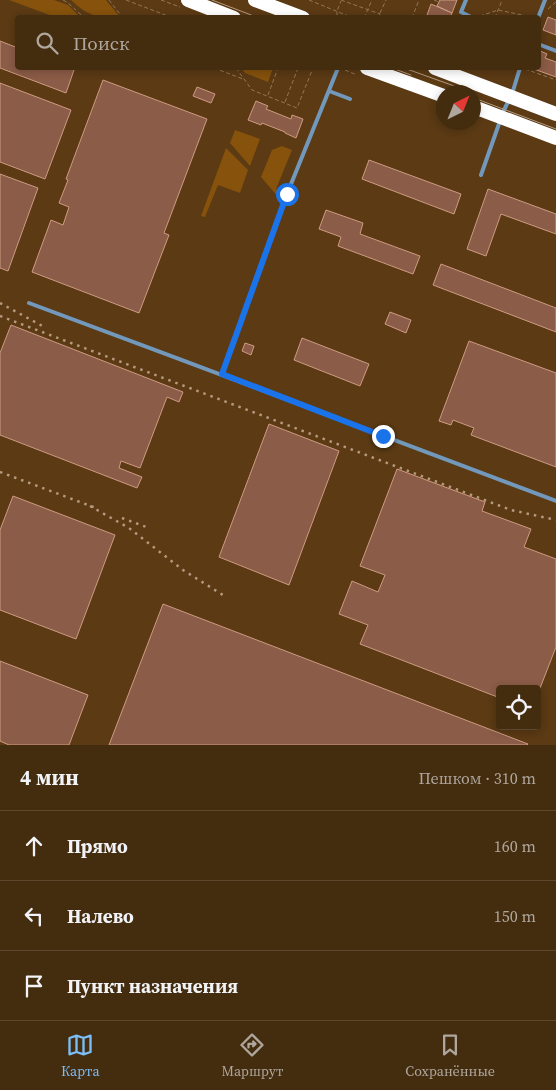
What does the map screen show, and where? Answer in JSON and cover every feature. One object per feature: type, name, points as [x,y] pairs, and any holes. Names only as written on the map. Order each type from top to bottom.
[{"type":"highway","points":[[188,0],[226,15]]},
{"type":"highway","points":[[263,1],[296,15]]},
{"type":"highway","points":[[372,70],[436,93]]},
{"type":"highway","points":[[440,70],[556,114]]},
{"type":"highway","points":[[481,110],[556,138]]},
{"type":"lane","points":[[466,0],[461,12],[468,15]]},
{"type":"lane","points":[[539,15],[545,0]]},
{"type":"lane","points":[[541,45],[556,51]]},
{"type":"lane","points":[[222,374],[287,194],[337,70]]},
{"type":"lane","points":[[481,175],[489,146],[511,97],[520,70]]},
{"type":"lane","points":[[329,91],[350,99]]},
{"type":"lane","points":[[29,303],[556,501]]},
{"type":"path","points":[[63,0],[68,2],[81,15]]},
{"type":"path","points":[[109,0],[121,15]]},
{"type":"path","points":[[126,0],[165,15]]},
{"type":"path","points":[[309,0],[346,15]]},
{"type":"path","points":[[337,15],[342,0],[380,14],[386,0]]},
{"type":"path","points":[[366,15],[372,0]]},
{"type":"path","points":[[413,15],[418,0]]},
{"type":"path","points":[[434,0],[439,2]]},
{"type":"path","points":[[497,15],[502,0]]},
{"type":"path","points":[[484,15],[498,10],[520,15]]},
{"type":"path","points":[[219,70],[244,80]]},
{"type":"path","points":[[237,70],[252,90],[297,108],[312,70]]},
{"type":"path","points":[[267,96],[277,70]]},
{"type":"path","points":[[285,103],[297,70]]},
{"type":"path","points":[[527,70],[556,80]]},
{"type":"shaded area","points":[[9,0],[54,0],[68,5],[78,15],[50,15]]},
{"type":"shaded area","points":[[71,0],[106,0],[118,15],[93,15],[83,10]]},
{"type":"shaded area","points":[[243,70],[272,70],[268,82],[245,73]]},
{"type":"shaded area","points":[[235,130],[260,139],[250,166],[230,143]]},
{"type":"shaded area","points":[[282,146],[292,150],[276,189],[282,192],[279,198],[261,177],[272,150]]},
{"type":"shaded area","points":[[226,148],[248,170],[240,193],[218,185],[205,217],[201,216]]},
{"type":"building","points":[[440,0],[457,0],[452,13],[437,6]]},
{"type":"building","points":[[431,4],[452,13],[451,15],[427,15]]},
{"type":"building","points":[[548,17],[556,20],[556,35],[543,30]]},
{"type":"building","points":[[0,41],[15,47],[15,70],[74,70],[66,93],[0,68]]},
{"type":"building","points":[[541,51],[547,54],[545,58],[556,62],[556,77],[537,70],[541,70]]},
{"type":"building","points":[[103,80],[207,119],[164,233],[169,235],[139,313],[32,272],[51,220],[63,225],[69,207],[59,203]]},
{"type":"building","points":[[0,83],[71,110],[45,179],[0,162]]},
{"type":"building","points":[[197,87],[215,94],[211,103],[193,96]]},
{"type":"building","points":[[256,101],[268,106],[266,109],[291,119],[292,115],[303,119],[296,138],[262,123],[261,125],[248,120]]},
{"type":"building","points":[[369,160],[461,194],[454,214],[362,179]]},
{"type":"building","points":[[0,174],[38,188],[8,271],[0,268]]},
{"type":"building","points":[[488,189],[556,214],[556,234],[501,214],[486,256],[467,249]]},
{"type":"building","points":[[326,210],[363,223],[360,234],[420,256],[413,274],[338,246],[341,237],[319,229]]},
{"type":"building","points":[[441,264],[556,308],[556,332],[433,285]]},
{"type":"building","points":[[390,312],[411,320],[406,333],[385,324]]},
{"type":"building","points":[[11,325],[183,392],[179,402],[167,397],[140,468],[121,461],[119,468],[142,477],[137,488],[0,435],[0,353]]},
{"type":"building","points":[[302,338],[369,364],[360,386],[294,360]]},
{"type":"building","points":[[469,341],[556,373],[556,467],[471,435],[474,428],[453,420],[451,425],[439,421]]},
{"type":"building","points":[[245,343],[254,346],[251,355],[242,351]]},
{"type":"building","points":[[269,424],[339,451],[289,585],[219,557]]},
{"type":"building","points":[[397,469],[485,502],[482,511],[531,529],[524,547],[556,559],[556,647],[541,686],[496,685],[496,696],[360,644],[368,625],[339,614],[352,581],[378,592],[385,575],[360,566]]},
{"type":"building","points":[[13,496],[115,535],[76,639],[0,610],[0,530]]},
{"type":"building","points":[[163,604],[528,744],[109,745]]},
{"type":"building","points":[[0,661],[88,695],[69,745],[9,745],[0,741]]},
{"type":"tram line","points":[[212,0],[251,15]]},
{"type":"tram line","points":[[397,70],[411,75]]},
{"type":"tram line","points":[[410,70],[451,85]]},
{"type":"tram line","points":[[481,101],[556,129]]},
{"type":"railway","points":[[0,303],[46,328]]},
{"type":"railway","points":[[0,316],[511,510],[556,520]]},
{"type":"railway","points":[[0,472],[96,508]]},
{"type":"railway","points":[[90,506],[129,528],[183,570],[226,597]]},
{"type":"railway","points":[[122,518],[149,528]]},
{"type":"route","points":[[287,194],[222,374],[383,436]]}]
